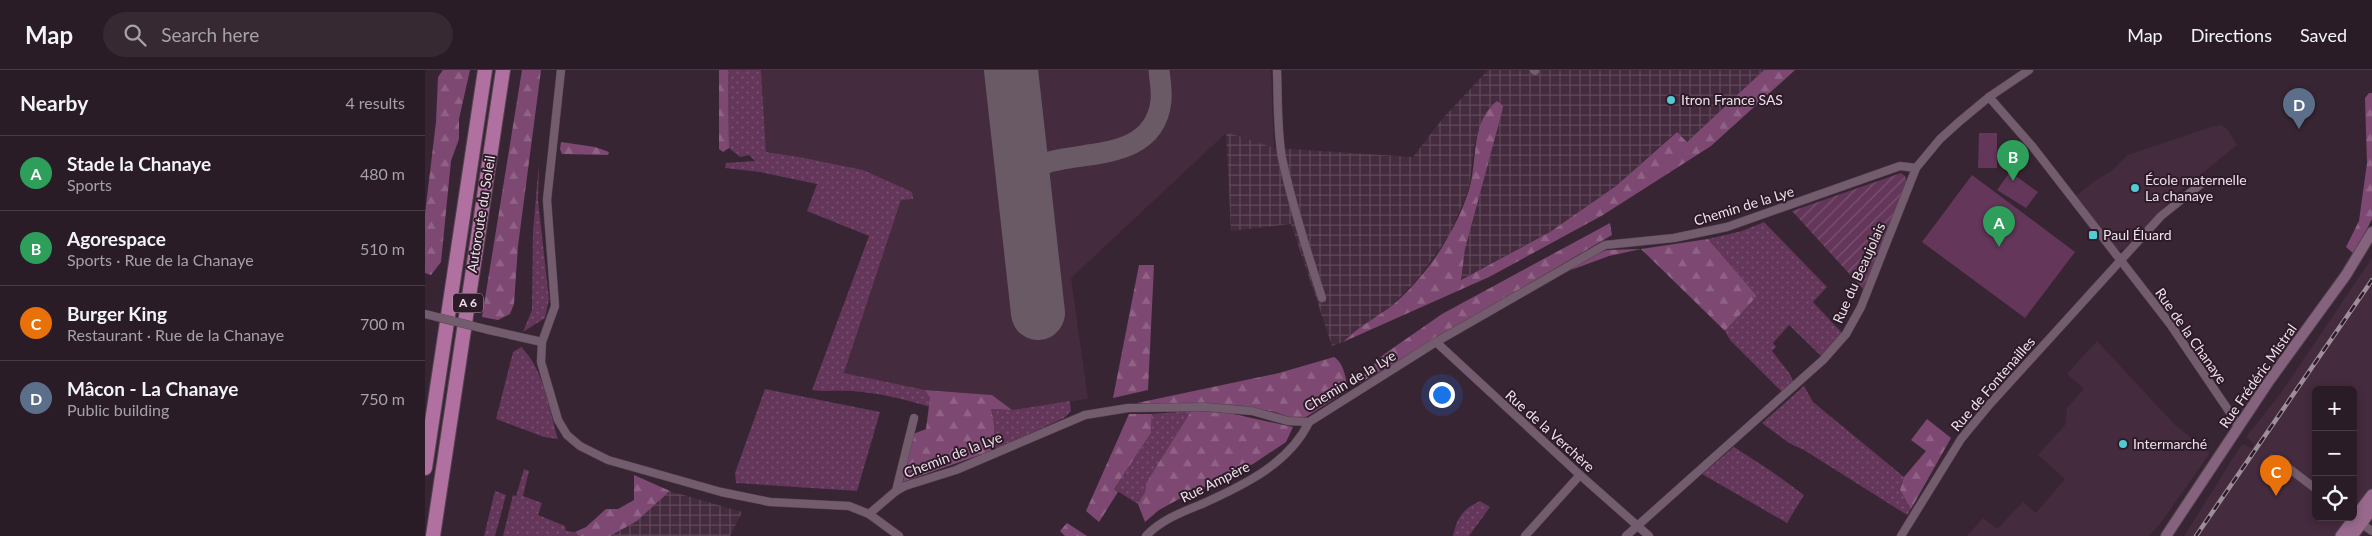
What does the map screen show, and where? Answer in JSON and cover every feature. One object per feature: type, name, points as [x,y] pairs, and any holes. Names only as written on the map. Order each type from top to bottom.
[{"type":"highway","name":"Autoroute du Soleil","points":[[425,468],[485,70]]},
{"type":"highway","name":"Autoroute du Soleil","points":[[433,536],[503,70]]},
{"type":"main road","points":[[2357,518],[2372,495]]},
{"type":"main road","points":[[2357,519],[2372,509]]},
{"type":"main road","points":[[2341,536],[2355,521]]},
{"type":"main road","points":[[2352,536],[2356,521]]},
{"type":"street","points":[[561,70],[547,200],[555,306],[542,342],[543,371],[558,420],[567,436],[580,446],[608,460],[721,492],[770,502],[849,506],[869,514],[899,536]]},
{"type":"street","points":[[1277,70],[1283,159],[1296,216],[1322,298]]},
{"type":"street","name":"Rue du Beaujolais","points":[[1626,536],[1773,407],[1823,360],[1846,334],[1865,298],[1916,168],[1940,139],[1989,97],[2029,70]]},
{"type":"street","name":"Rue de la Chanaye","points":[[1989,97],[2032,146],[2120,262],[2170,324],[2235,420],[2238,428]]},
{"type":"street","name":"Chemin de la Lye","points":[[869,514],[896,491],[964,467],[1066,421],[1101,412],[1128,408],[1205,407],[1252,411],[1289,421],[1309,422],[1436,342],[1605,245],[1674,238],[1719,229],[1900,166],[1916,168]]},
{"type":"street","name":"Rue de Fontenailles","points":[[1901,536],[1961,439],[1990,404],[2161,216],[2201,184]]},
{"type":"street","name":"Rue Frédéric Mistral","points":[[2166,536],[2238,428],[2346,275],[2372,232]]},
{"type":"street","points":[[425,314],[542,342]]},
{"type":"street","name":"Rue de la Verchère","points":[[1436,342],[1649,536]]},
{"type":"street","points":[[896,491],[914,418]]},
{"type":"street","name":"Rue Ampère","points":[[1146,536],[1151,530],[1176,515],[1244,484],[1271,466],[1297,442],[1309,422]]},
{"type":"street","points":[[2272,459],[2282,463],[2312,486]]},
{"type":"street","points":[[1525,536],[1580,475]]},
{"type":"street","points":[[2357,521],[2372,531]]},
{"type":"shaded area","points":[[728,70],[761,70],[766,152],[863,170],[912,192],[913,199],[901,200],[844,373],[925,390],[930,398],[930,407],[872,393],[812,390],[869,236],[807,211],[817,184],[760,172],[725,168],[726,163],[755,161],[749,155],[740,157],[729,148]]},
{"type":"shaded area","points":[[761,70],[1271,70],[1274,148],[1226,133],[1071,278],[1088,399],[1012,410],[992,395],[914,389],[844,374],[901,200],[913,199],[799,157],[766,152]]},
{"type":"shaded area","points":[[1488,70],[1764,70],[1687,142],[1676,132],[1616,186],[1550,232],[1460,280],[1465,249],[1502,112],[1503,106],[1492,105],[1482,121],[1474,147],[1469,189],[1449,236],[1418,279],[1390,307],[1352,333],[1343,342],[1332,346],[1291,224],[1231,231],[1226,132],[1274,148],[1413,157],[1443,118]]},
{"type":"shaded area","name":"École maternelle La chanaye","points":[[2221,125],[2227,129],[2237,145],[2175,195],[2124,249],[2117,250],[2076,196],[2096,180],[2113,170],[2128,155]]},
{"type":"shaded area","points":[[1979,133],[1997,133],[1997,168],[1978,168]]},
{"type":"shaded area","points":[[539,163],[538,200],[549,299],[545,318],[523,332],[532,310],[533,231]]},
{"type":"shaded area","points":[[2010,172],[2038,192],[2026,208],[1997,190]]},
{"type":"shaded area","points":[[1901,173],[1905,176],[1907,183],[1864,290],[1792,211]]},
{"type":"shaded area","points":[[1972,175],[2075,252],[2025,318],[1922,242]]},
{"type":"shaded area","points":[[1764,222],[1827,287],[1813,302],[1842,333],[1821,356],[1789,325],[1773,343],[1776,347],[1772,351],[1790,374],[1793,381],[1782,392],[1730,340],[1725,331],[1757,296],[1708,239],[1742,231]]},
{"type":"shaded area","points":[[2372,258],[2372,488],[2357,508],[2357,386],[2312,386],[2312,521],[2347,521],[2336,536],[2184,536],[2242,444],[2252,448],[2254,444],[2246,437],[2281,393]]},
{"type":"shaded area","points":[[2097,341],[2174,424],[2210,453],[2160,524],[2149,536],[1967,536],[1983,518],[1997,529],[2023,502],[2036,513],[2065,479],[2038,455],[2065,425],[2067,408],[2084,389],[2067,374]]},
{"type":"shaded area","points":[[521,347],[529,356],[540,378],[558,439],[544,437],[496,419],[513,352]]},
{"type":"shaded area","points":[[1804,386],[1813,402],[1904,477],[1900,490],[1911,509],[1907,515],[1804,450],[1789,443],[1762,423]]},
{"type":"shaded area","points":[[765,389],[880,412],[857,491],[736,483],[735,473]]},
{"type":"shaded area","points":[[1070,401],[1071,411],[1064,418],[994,450],[994,425],[990,409],[1012,410]]},
{"type":"shaded area","points":[[1191,411],[1146,483],[1145,492],[1138,504],[1114,489],[1151,433],[1152,414]]},
{"type":"shaded area","points":[[1734,447],[1804,495],[1787,523],[1702,474]]},
{"type":"shaded area","points":[[524,469],[529,471],[523,496],[542,503],[538,515],[565,526],[566,531],[575,532],[579,536],[503,536],[513,495],[516,496]]},
{"type":"shaded area","points":[[495,491],[506,495],[495,536],[484,536]]},
{"type":"shaded area","points":[[670,491],[742,512],[730,536],[610,536],[637,521]]},
{"type":"shaded area","points":[[1480,501],[1490,507],[1469,536],[1453,536],[1462,514],[1469,507]]},
{"type":"green space","points":[[443,70],[470,70],[459,119],[459,139],[451,161],[441,262],[431,275],[425,273],[425,214],[436,122],[438,77]]},
{"type":"green space","points":[[522,70],[541,70],[518,246],[514,304],[510,314],[498,320],[482,317]]},
{"type":"green space","points":[[719,70],[728,70],[729,148],[723,152],[719,149]]},
{"type":"green space","points":[[1764,70],[1795,70],[1711,146],[1603,215],[1489,277],[1343,342],[1397,301],[1414,284],[1438,254],[1463,207],[1472,179],[1479,131],[1488,110],[1497,101],[1503,106],[1502,112],[1465,249],[1461,280],[1550,232],[1616,186],[1677,132],[1687,142]]},
{"type":"green space","points":[[2369,93],[2372,93],[2372,219],[2354,254],[2346,247],[2359,221],[2367,163],[2365,98]]},
{"type":"green space","points":[[561,142],[595,147],[609,152],[608,155],[562,154],[560,149]]},
{"type":"green space","points":[[1610,223],[1612,235],[1360,383],[1356,383],[1383,355],[1442,314]]},
{"type":"green space","points":[[1708,239],[1757,296],[1725,331],[1641,249]]},
{"type":"green space","points":[[1641,249],[1609,256],[1571,270],[1589,257],[1607,250]]},
{"type":"green space","points":[[1139,265],[1154,265],[1148,390],[1113,398]]},
{"type":"green space","points":[[1334,357],[1342,367],[1348,390],[1306,417],[1294,419],[1275,412],[1236,405],[1170,406],[1137,403],[1279,373]]},
{"type":"green space","points":[[925,390],[992,395],[1012,410],[991,409],[994,425],[994,450],[903,482],[913,434],[926,429],[930,398]]},
{"type":"green space","points":[[1191,411],[1229,413],[1293,427],[1286,442],[1253,464],[1179,499],[1159,510],[1145,522],[1138,504],[1145,492],[1146,483]]},
{"type":"green space","points":[[1129,414],[1152,414],[1151,433],[1114,489],[1118,492],[1099,522],[1086,511]]},
{"type":"green space","points":[[1927,419],[1951,438],[1911,509],[1900,490],[1904,477],[1926,451],[1911,440]]},
{"type":"green space","points":[[634,475],[670,491],[637,521],[610,536],[579,536],[575,532],[586,527],[606,509],[618,509],[634,500]]},
{"type":"green space","points":[[1067,523],[1087,536],[1065,536],[1060,531]]},
{"type":"taxiway","points":[[1023,182],[1033,169],[1050,162],[1117,149],[1138,140],[1153,125],[1161,101],[1159,70]]},
{"type":"taxiway","points":[[1020,149],[1032,161],[1046,163]]},
{"type":"runway","points":[[1011,70],[1038,313]]},
{"type":"railway","points":[[2196,536],[2372,280]]},
{"type":"place","name":"Itron France SAS","points":[[1671,100]]},
{"type":"place","name":"Mâcon - La Chanaye","points":[[2299,129]]},
{"type":"place","name":"Agorespace","points":[[2013,181]]},
{"type":"place","name":"École maternelle La chanaye","points":[[2135,188]]},
{"type":"place","name":"Paul Éluard","points":[[2093,235]]},
{"type":"place","name":"Stade la Chanaye","points":[[1999,247]]},
{"type":"place","name":"Intermarché","points":[[2123,444]]},
{"type":"place","name":"Burger King","points":[[2276,496]]}]
